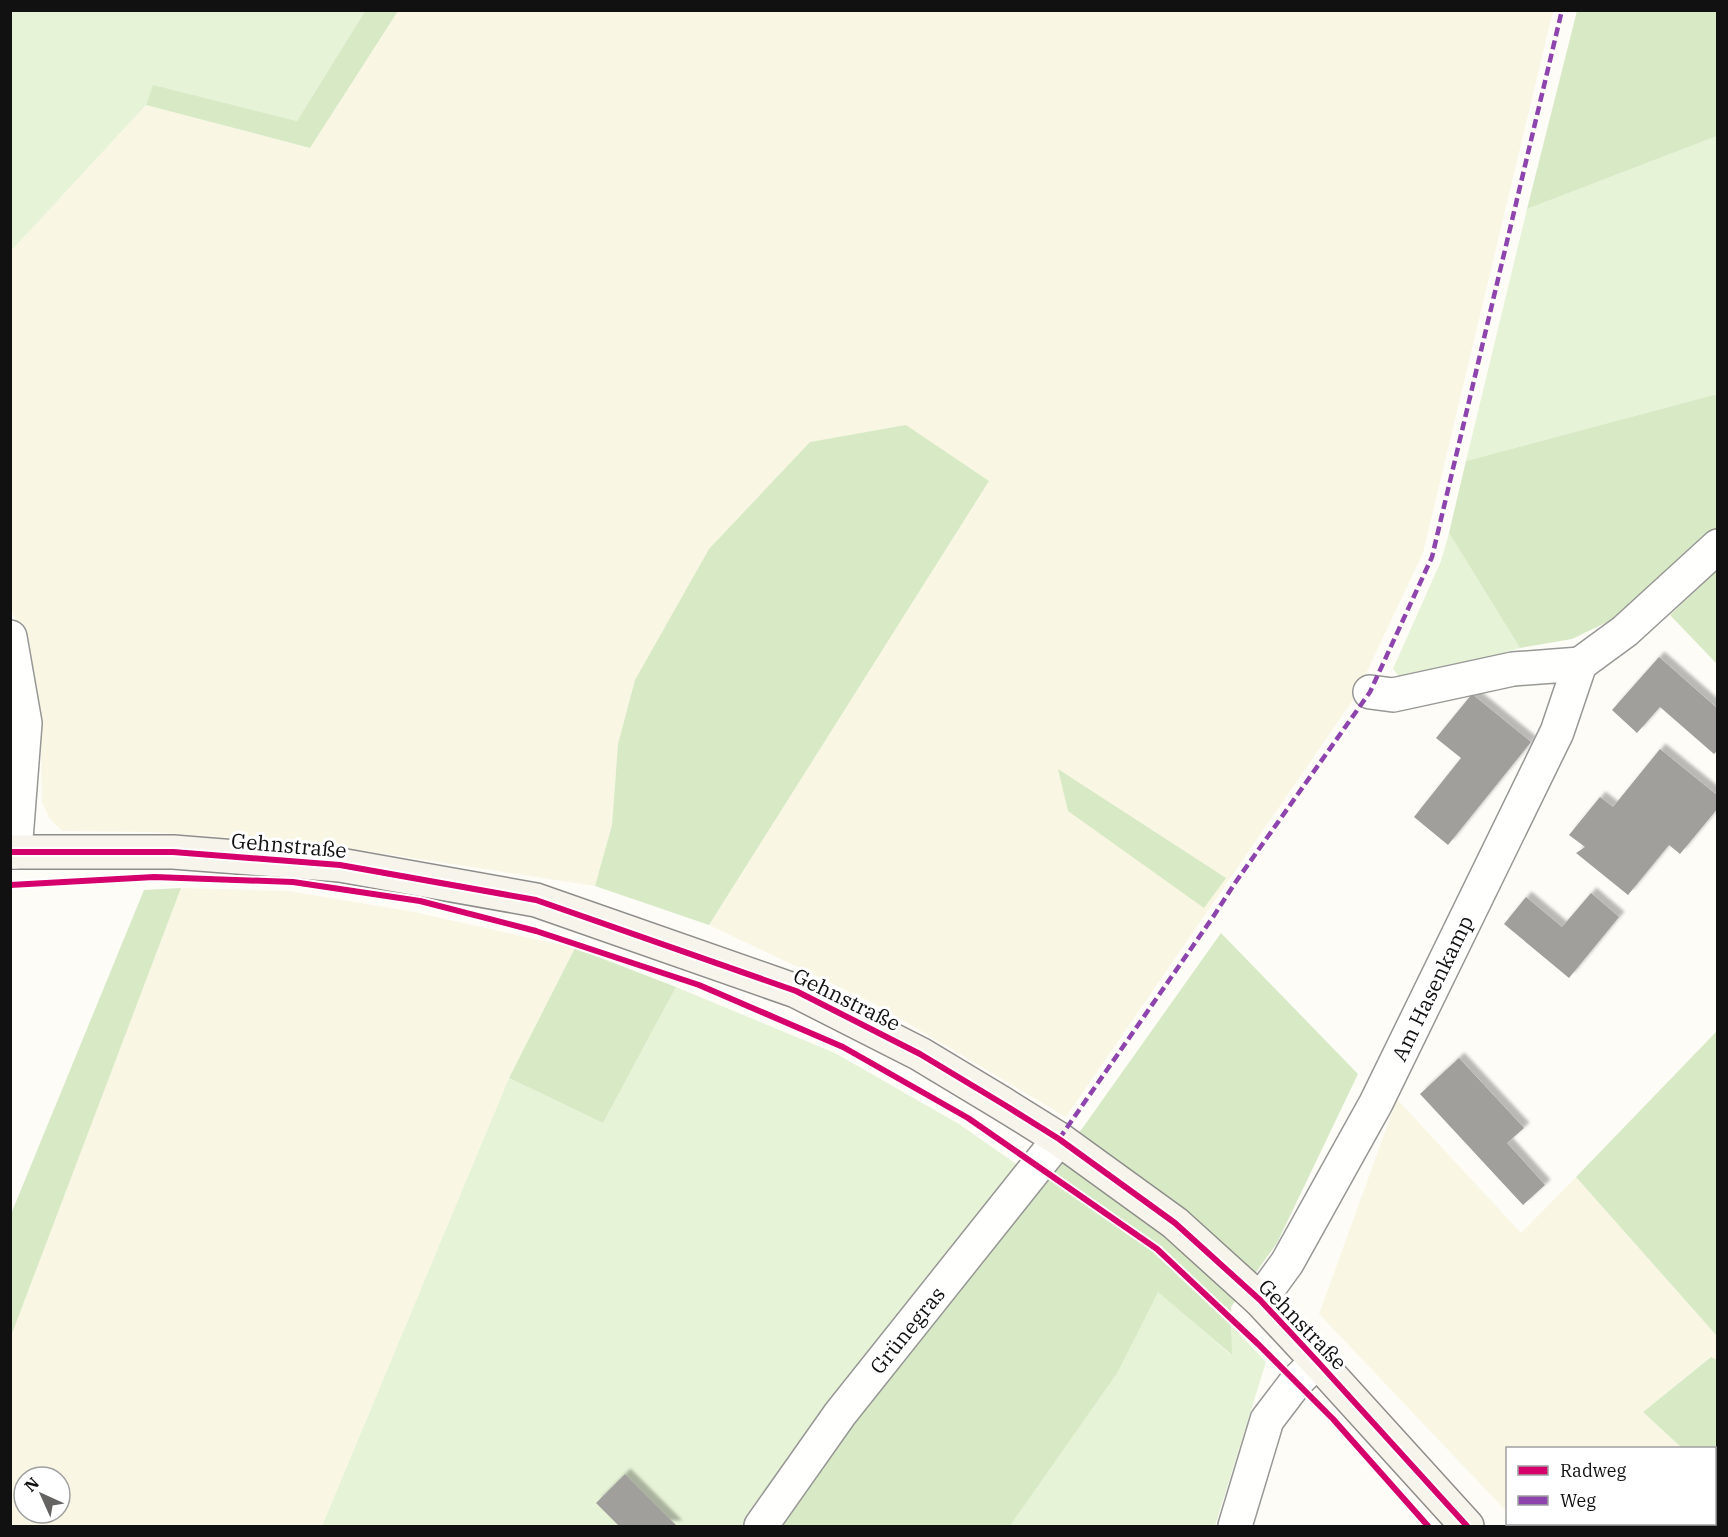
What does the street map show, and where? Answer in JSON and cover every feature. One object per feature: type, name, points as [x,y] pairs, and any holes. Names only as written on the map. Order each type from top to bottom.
[{"type":"street","points":[[1370,692],[1393,695],[1513,669],[1580,664],[1625,631],[1718,546]]},
{"type":"street","points":[[10,636],[25,723],[13,852]]},
{"type":"street","name":"Am Hasenkamp","points":[[1260,1300],[1287,1263],[1376,1103],[1557,732],[1580,664]]},
{"type":"street","name":"Gehnstraße","points":[[13,852],[173,852],[340,865],[536,900],[796,990],[920,1054],[1059,1139],[1175,1223],[1260,1300],[1467,1527]]},
{"type":"street","name":"Grünegras","points":[[761,1527],[840,1414],[1059,1139]]},
{"type":"street","points":[[1235,1527],[1267,1420],[1296,1382],[1317,1361]]},
{"type":"shaded area","points":[[398,11],[1553,11],[1423,553],[1355,697],[1066,1117],[875,1004],[709,925],[989,481],[618,744],[612,825],[595,886],[328,845],[152,832],[62,831],[49,818],[42,802],[40,717],[17,623],[11,610],[11,251],[146,105],[310,148]]},
{"type":"shaded area","points":[[181,888],[289,891],[414,912],[575,948],[509,1078],[322,1526],[11,1526],[10,1336]]},
{"type":"shaded area","points":[[1397,1099],[1521,1233],[1576,1177],[1717,1336],[1717,1360],[1710,1357],[1643,1412],[1681,1447],[1506,1447],[1506,1511],[1319,1314]]},
{"type":"shaded area","points":[[1716,1480],[1717,1482],[1717,1526],[1520,1525],[1716,1525]]},
{"type":"green space","points":[[11,11],[365,11],[297,121],[153,86],[146,105],[11,251]]},
{"type":"green space","points":[[365,11],[398,11],[310,148],[146,105],[153,85],[297,121]]},
{"type":"green space","points":[[1577,11],[1717,11],[1717,136],[1527,209]]},
{"type":"green space","points":[[1717,136],[1717,394],[1466,461],[1527,209]]},
{"type":"green space","points":[[1717,394],[1717,529],[1624,614],[1572,639],[1520,648],[1449,533],[1466,461]]},
{"type":"green space","points":[[906,425],[989,481],[709,925],[595,886],[612,825],[618,744],[635,680],[709,549],[810,442]]},
{"type":"green space","points":[[1449,533],[1520,648],[1404,682],[1393,669],[1441,561]]},
{"type":"green space","points":[[1717,570],[1717,664],[1670,615]]},
{"type":"green space","points":[[1058,769],[1226,878],[1204,908],[1068,811]]},
{"type":"green space","points":[[181,888],[11,1336],[11,1214],[144,890]]},
{"type":"green space","points":[[1221,933],[1358,1074],[1277,1243],[1231,1307],[1232,1355],[1158,1292],[1118,1372],[1010,1526],[778,1526],[857,1411],[1084,1126]]},
{"type":"green space","points":[[575,948],[676,987],[603,1123],[509,1078]]},
{"type":"green space","points":[[676,987],[835,1053],[959,1124],[1022,1168],[747,1526],[322,1526],[509,1078],[603,1123]]},
{"type":"green space","points":[[1717,1031],[1717,1336],[1576,1177]]},
{"type":"green space","points":[[1158,1291],[1231,1355],[1232,1326],[1266,1362],[1215,1526],[1010,1526],[1118,1372]]},
{"type":"green space","points":[[1711,1357],[1717,1360],[1717,1482],[1716,1447],[1681,1447],[1643,1412]]},
{"type":"building","points":[[1659,657],[1718,709],[1718,750],[1714,754],[1660,707],[1637,733],[1612,710]]},
{"type":"building","points":[[1472,694],[1531,742],[1448,845],[1414,817],[1461,758],[1436,738]]},
{"type":"building","points":[[1660,749],[1718,796],[1718,808],[1680,854],[1669,845],[1628,895],[1576,853],[1585,847],[1569,835],[1600,797],[1613,807]]},
{"type":"building","points":[[1591,893],[1619,917],[1569,978],[1504,924],[1526,897],[1562,927]]},
{"type":"building","points":[[1459,1058],[1524,1128],[1507,1143],[1545,1185],[1523,1205],[1420,1094]]},
{"type":"building","points":[[625,1474],[677,1526],[619,1526],[596,1503]]},
{"type":"marked path","points":[[1059,1139],[1370,692],[1432,557],[1562,10]]},
{"type":"cycle path","points":[[10,852],[173,852],[340,865],[536,900],[796,991],[920,1054],[1003,1104],[1059,1139],[1175,1223],[1260,1300],[1467,1526]]},
{"type":"cycle path","points":[[10,885],[154,877],[293,882],[420,901],[536,931],[699,985],[843,1047],[968,1118],[1157,1249],[1258,1344],[1333,1419],[1428,1526]]}]
